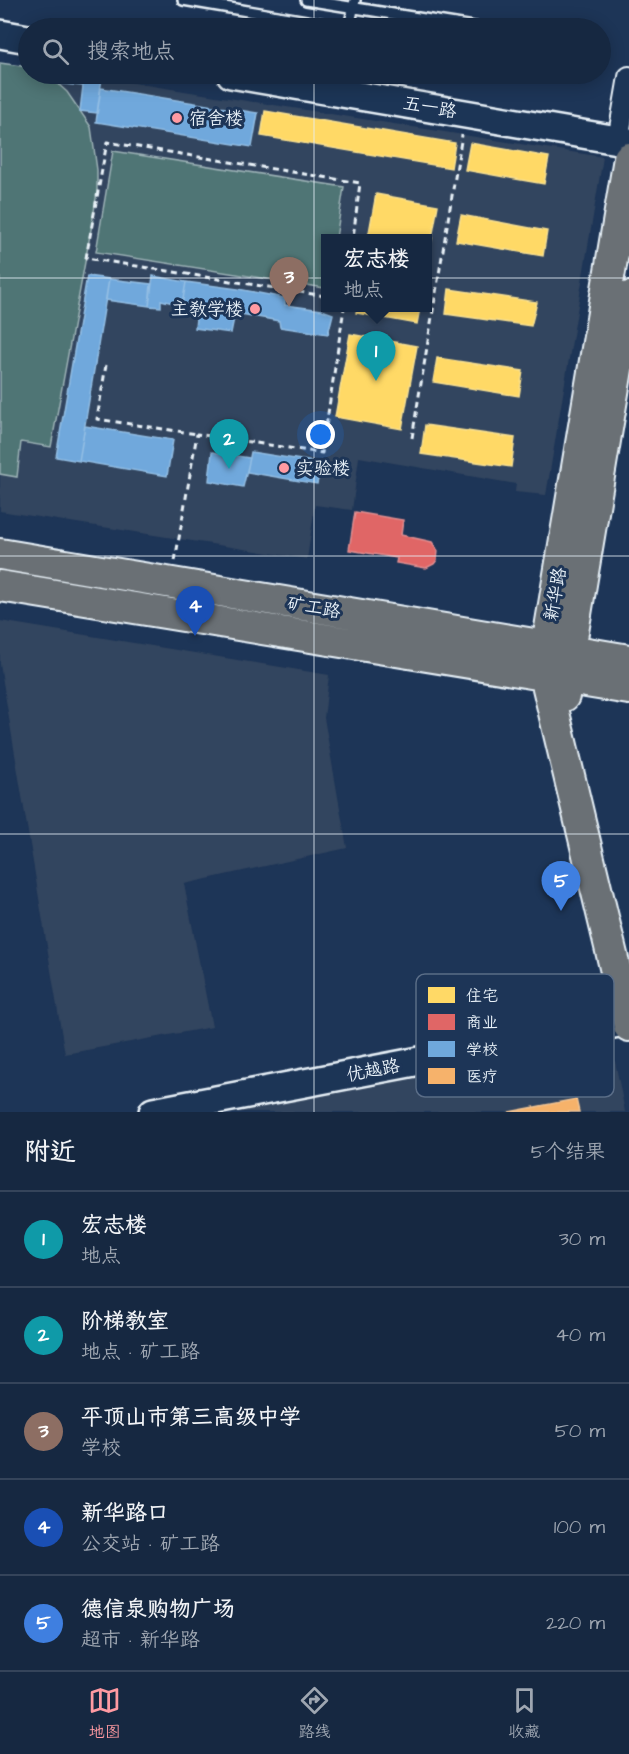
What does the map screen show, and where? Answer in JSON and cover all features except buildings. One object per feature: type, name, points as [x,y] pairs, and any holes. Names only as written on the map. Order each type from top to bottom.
[{"type":"main road","name":"新华路","points":[[625,147],[556,662],[629,1023]]},
{"type":"main road","name":"新华路","points":[[629,297],[556,662],[629,970]]},
{"type":"main road","name":"矿工路","points":[[0,554],[171,583],[556,662],[629,689]]},
{"type":"main road","name":"矿工路","points":[[0,586],[556,662],[629,660]]},
{"type":"street","points":[[0,34],[18,37]]},
{"type":"street","points":[[625,147],[629,77]]},
{"type":"street","name":"五一路","points":[[313,84],[338,87],[625,147]]},
{"type":"street","name":"优越路","points":[[614,1026],[629,1023]]},
{"type":"street","name":"优越路","points":[[153,1112],[416,1063]]},
{"type":"lane","points":[[183,0],[289,18]]},
{"type":"lane","points":[[306,0],[354,4],[428,18]]},
{"type":"path","points":[[412,438],[462,135]]},
{"type":"path","points":[[321,295],[86,258],[107,142],[360,183],[354,234]]},
{"type":"path","points":[[106,365],[97,419],[322,453],[343,312]]},
{"type":"path","points":[[171,583],[197,434]]},
{"type":"shaded area","points":[[0,63],[18,66],[18,84],[140,84],[603,157],[546,495],[515,492],[516,484],[359,457],[352,510],[315,505],[307,559],[0,511]]},
{"type":"shaded area","points":[[0,621],[329,675],[324,718],[347,848],[184,884],[212,1027],[65,1054],[0,664]]},
{"type":"shaded area","points":[[614,1056],[625,1112],[204,1112],[416,1070],[416,1097],[614,1097]]},
{"type":"green space","points":[[0,63],[18,66],[18,84],[58,84],[67,92],[91,127],[97,170],[97,192],[51,447],[21,442],[17,477],[0,474]]},
{"type":"green space","points":[[113,151],[344,187],[337,234],[321,234],[321,287],[96,252]]},
{"type":"place","name":"宿舍楼","points":[[177,118]]},
{"type":"place","name":"平顶山市第三高级中学","points":[[289,307]]},
{"type":"place","name":"主教学楼","points":[[255,309]]},
{"type":"place","name":"宏志楼","points":[[376,381]]},
{"type":"place","name":"实验楼","points":[[284,468]]},
{"type":"place","name":"阶梯教室","points":[[229,469]]},
{"type":"place","name":"新华路口","points":[[195,636]]},
{"type":"place","name":"德信泉购物广场","points":[[561,911]]}]
